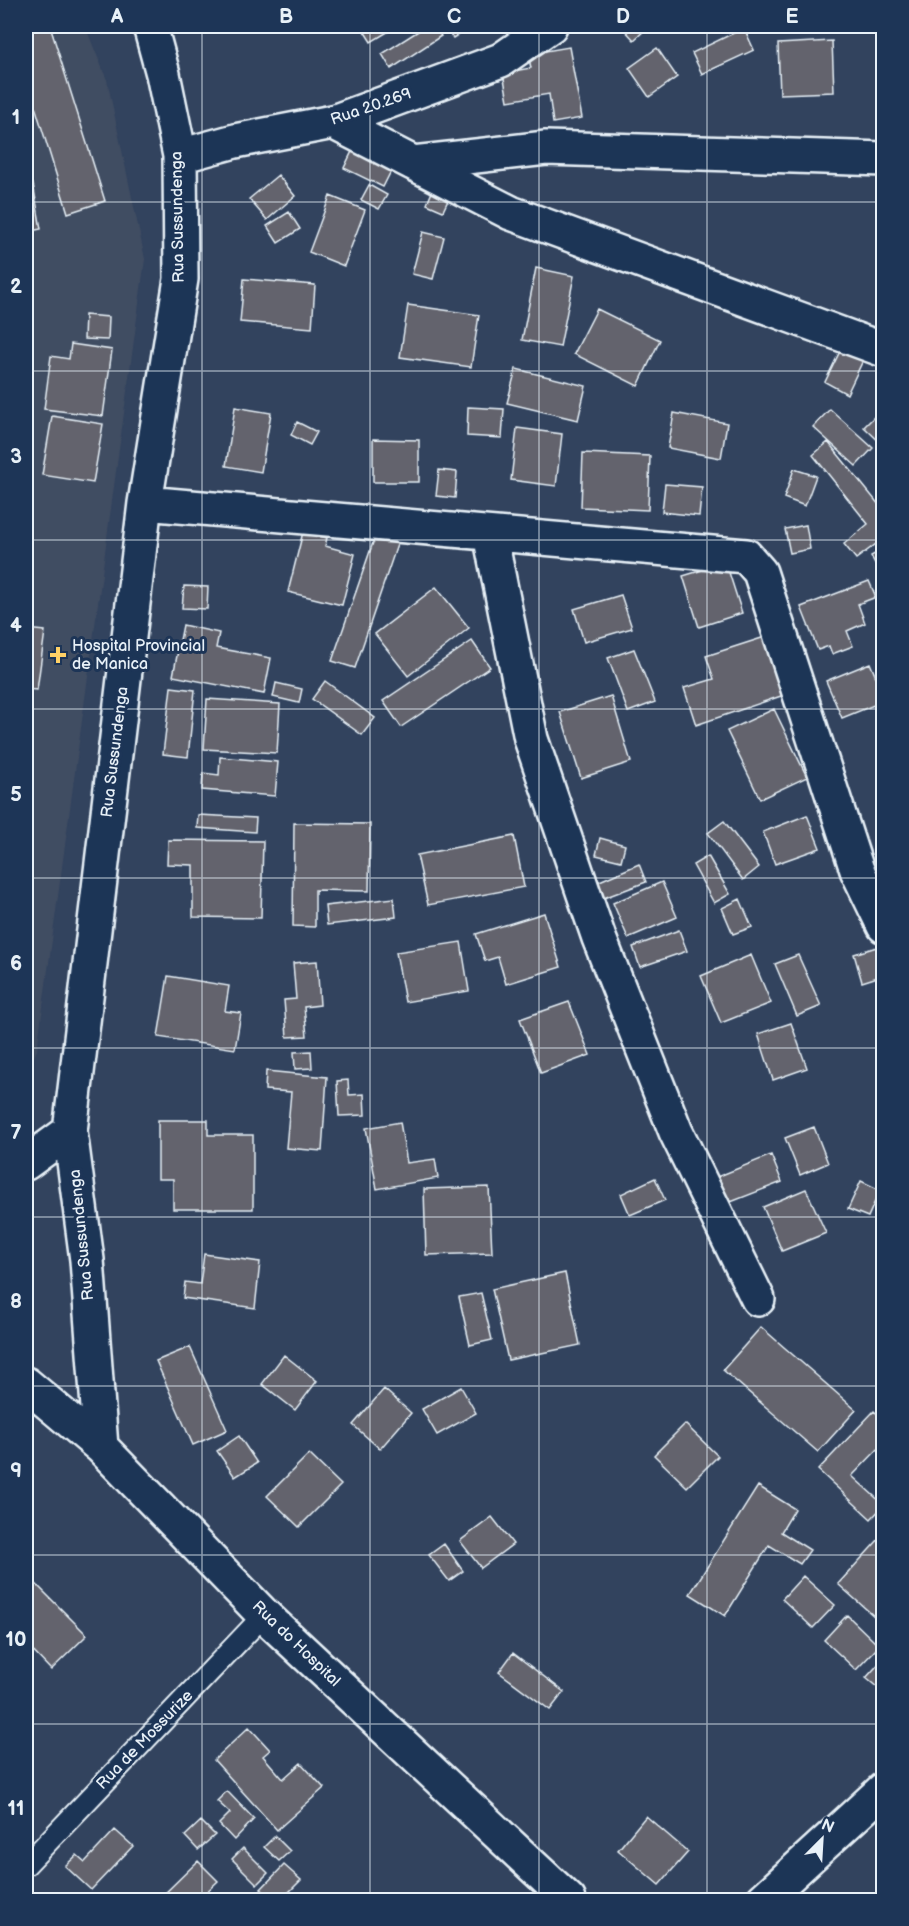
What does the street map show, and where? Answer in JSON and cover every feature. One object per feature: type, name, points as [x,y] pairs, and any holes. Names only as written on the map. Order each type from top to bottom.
[{"type":"street","name":"Rua Sussundenga","points":[[101,1447],[87,1260],[70,1131],[145,503],[181,279],[180,156],[163,74],[150,26]]},
{"type":"street","name":"Rua 20.269","points":[[180,156],[235,141],[333,122],[501,60],[550,26]]},
{"type":"street","points":[[333,122],[511,213],[884,350]]},
{"type":"street","points":[[413,163],[546,148],[884,159]]},
{"type":"street","points":[[145,503],[746,556],[760,572],[857,870],[884,926]]},
{"type":"street","points":[[490,534],[531,739],[599,938],[676,1132],[758,1299]]},
{"type":"street","points":[[26,1162],[70,1131]]},
{"type":"street","name":"Rua do Hospital","points":[[26,1384],[101,1447],[264,1615],[568,1900]]},
{"type":"street","points":[[763,1900],[884,1789]]},
{"type":"lane","name":"Rua de Mossurize","points":[[26,1865],[264,1615]]},
{"type":"shaded area","name":"Hospital Provincial de Manica","points":[[26,26],[85,26],[107,80],[145,259],[37,1050],[26,1077]]},
{"type":"building","points":[[26,26],[50,26],[105,201],[68,213],[26,77]]},
{"type":"building","points":[[361,26],[389,26],[391,30],[371,42]]},
{"type":"building","points":[[426,26],[434,26],[441,36],[391,69],[382,54]]},
{"type":"building","points":[[444,26],[472,26],[453,38]]},
{"type":"building","points":[[621,26],[644,26],[647,28],[634,40]]},
{"type":"building","points":[[866,26],[884,26],[884,30],[867,31]]},
{"type":"building","points":[[744,28],[754,50],[702,74],[692,53]]},
{"type":"building","points":[[832,41],[834,92],[780,94],[778,44]]},
{"type":"building","points":[[569,47],[582,118],[553,123],[549,94],[508,101],[503,73],[531,68],[528,54]]},
{"type":"building","points":[[657,48],[677,77],[649,97],[629,68]]},
{"type":"building","points":[[358,139],[397,159],[383,187],[344,168]]},
{"type":"building","points":[[278,175],[295,196],[267,220],[249,199]]},
{"type":"building","points":[[33,184],[41,229],[26,232],[26,186]]},
{"type":"building","points":[[369,185],[387,195],[379,209],[361,200]]},
{"type":"building","points":[[434,187],[451,194],[443,211],[427,204]]},
{"type":"building","points":[[330,196],[365,210],[344,266],[309,252]]},
{"type":"building","points":[[289,212],[300,229],[278,243],[267,226]]},
{"type":"building","points":[[423,232],[444,237],[433,279],[412,274]]},
{"type":"building","points":[[536,268],[574,276],[560,347],[522,340]]},
{"type":"building","points":[[244,279],[315,285],[312,328],[240,322]]},
{"type":"building","points":[[408,305],[479,315],[471,367],[400,357]]},
{"type":"building","points":[[597,309],[660,340],[638,386],[574,354]]},
{"type":"building","points":[[85,315],[109,317],[108,340],[84,339]]},
{"type":"building","points":[[844,343],[866,354],[847,394],[825,382]]},
{"type":"building","points":[[71,344],[112,350],[103,416],[44,409],[51,356],[69,359]]},
{"type":"building","points":[[516,369],[586,386],[578,420],[507,403]]},
{"type":"building","points":[[235,407],[271,413],[261,472],[226,466]]},
{"type":"building","points":[[468,407],[504,409],[502,438],[467,436]]},
{"type":"building","points":[[884,407],[884,446],[864,427]]},
{"type":"building","points":[[830,409],[873,448],[856,466],[813,427]]},
{"type":"building","points":[[674,413],[727,423],[721,458],[668,448]]},
{"type":"building","points":[[52,416],[103,424],[93,483],[42,475]]},
{"type":"building","points":[[297,422],[317,432],[310,445],[291,435]]},
{"type":"building","points":[[517,428],[562,434],[556,486],[511,480]]},
{"type":"building","points":[[373,439],[419,440],[419,482],[373,482]]},
{"type":"building","points":[[828,442],[884,511],[884,538],[856,559],[844,544],[868,524],[813,455]]},
{"type":"building","points":[[583,453],[650,456],[648,510],[581,507]]},
{"type":"building","points":[[794,469],[816,476],[805,506],[784,498]]},
{"type":"building","points":[[439,470],[457,472],[455,498],[436,496]]},
{"type":"building","points":[[665,484],[702,487],[699,516],[662,512]]},
{"type":"building","points":[[806,525],[810,549],[790,553],[785,529]]},
{"type":"building","points":[[378,528],[400,536],[355,668],[332,661]]},
{"type":"building","points":[[303,532],[327,538],[325,546],[355,554],[342,605],[288,592]]},
{"type":"building","points":[[884,549],[884,580],[871,556]]},
{"type":"building","points":[[726,563],[742,613],[699,627],[683,576]]},
{"type":"building","points":[[869,581],[876,597],[858,604],[865,623],[847,631],[853,646],[832,654],[829,646],[818,650],[801,607]]},
{"type":"building","points":[[184,586],[208,587],[207,609],[182,608]]},
{"type":"building","points":[[436,587],[469,628],[408,676],[375,634]]},
{"type":"building","points":[[621,595],[632,628],[584,642],[574,609]]},
{"type":"building","points":[[183,625],[219,633],[216,648],[271,658],[264,694],[173,676]]},
{"type":"building","points":[[26,629],[45,631],[37,690],[26,689]]},
{"type":"building","points":[[768,636],[787,694],[696,725],[684,688],[714,679],[706,656]]},
{"type":"building","points":[[472,641],[490,667],[401,727],[383,701]]},
{"type":"building","points":[[634,649],[655,702],[628,712],[608,658]]},
{"type":"building","points":[[870,663],[884,701],[842,718],[826,681]]},
{"type":"building","points":[[325,681],[375,718],[362,735],[312,699]]},
{"type":"building","points":[[276,683],[302,689],[299,703],[273,697]]},
{"type":"building","points":[[171,687],[195,690],[188,757],[163,754]]},
{"type":"building","points":[[611,696],[631,762],[581,778],[560,712]]},
{"type":"building","points":[[207,699],[280,704],[277,753],[204,749]]},
{"type":"building","points":[[774,709],[807,777],[760,799],[727,731]]},
{"type":"building","points":[[220,757],[278,762],[275,796],[202,790],[203,773],[219,775]]},
{"type":"building","points":[[198,815],[256,818],[255,832],[197,828]]},
{"type":"building","points":[[807,815],[820,848],[775,864],[763,832]]},
{"type":"building","points":[[724,821],[759,867],[743,880],[708,833]]},
{"type":"building","points":[[294,823],[370,824],[369,891],[315,890],[315,927],[293,926]]},
{"type":"building","points":[[514,836],[524,887],[428,905],[417,855]]},
{"type":"building","points":[[600,838],[625,845],[621,861],[596,855]]},
{"type":"building","points":[[168,840],[263,841],[261,918],[193,917],[193,865],[167,864]]},
{"type":"building","points":[[708,856],[730,894],[714,903],[693,865]]},
{"type":"building","points":[[639,864],[646,882],[601,899],[595,883]]},
{"type":"building","points":[[662,882],[677,917],[628,938],[613,903]]},
{"type":"building","points":[[394,898],[396,917],[327,925],[325,906]]},
{"type":"building","points":[[740,899],[752,927],[733,934],[722,908]]},
{"type":"building","points":[[544,913],[561,967],[506,984],[498,957],[485,961],[476,934]]},
{"type":"building","points":[[679,930],[687,951],[640,967],[633,947]]},
{"type":"building","points":[[461,942],[469,991],[405,1002],[396,952]]},
{"type":"building","points":[[880,946],[884,958],[884,975],[862,982],[854,954]]},
{"type":"building","points":[[751,955],[771,1003],[721,1023],[701,976]]},
{"type":"building","points":[[798,955],[821,1006],[797,1016],[775,964]]},
{"type":"building","points":[[317,961],[320,1005],[304,1007],[307,1036],[287,1037],[284,1000],[296,999],[293,963]]},
{"type":"building","points":[[168,976],[229,986],[225,1011],[241,1013],[235,1049],[158,1037]]},
{"type":"building","points":[[569,1002],[590,1055],[541,1073],[520,1019]]},
{"type":"building","points":[[791,1023],[807,1068],[773,1080],[758,1034]]},
{"type":"building","points":[[311,1051],[312,1068],[295,1069],[294,1052]]},
{"type":"building","points":[[266,1071],[327,1077],[322,1151],[286,1148],[291,1092],[265,1090]]},
{"type":"building","points":[[348,1080],[349,1095],[364,1094],[365,1115],[339,1116],[337,1081]]},
{"type":"building","points":[[158,1120],[208,1120],[208,1135],[253,1135],[253,1209],[173,1209],[173,1179],[158,1179]]},
{"type":"building","points":[[400,1122],[407,1163],[435,1159],[438,1178],[377,1189],[366,1128]]},
{"type":"building","points":[[814,1127],[828,1163],[800,1175],[785,1138]]},
{"type":"building","points":[[771,1155],[782,1182],[723,1205],[712,1179]]},
{"type":"building","points":[[655,1178],[665,1200],[630,1215],[621,1194]]},
{"type":"building","points":[[861,1181],[880,1190],[868,1217],[848,1209]]},
{"type":"building","points":[[489,1187],[492,1253],[426,1255],[424,1189]]},
{"type":"building","points":[[806,1189],[826,1233],[782,1251],[763,1207]]},
{"type":"building","points":[[204,1254],[260,1262],[255,1308],[183,1298],[185,1282],[200,1284]]},
{"type":"building","points":[[565,1273],[580,1345],[508,1360],[492,1289]]},
{"type":"building","points":[[481,1293],[492,1340],[470,1345],[459,1297]]},
{"type":"building","points":[[761,1327],[856,1410],[818,1452],[723,1370]]},
{"type":"building","points":[[190,1347],[227,1430],[193,1445],[156,1361]]},
{"type":"building","points":[[284,1355],[317,1381],[295,1410],[262,1384]]},
{"type":"building","points":[[461,1387],[476,1413],[437,1435],[422,1409]]},
{"type":"building","points":[[384,1389],[411,1413],[380,1449],[353,1425]]},
{"type":"building","points":[[874,1411],[884,1420],[884,1443],[852,1476],[884,1505],[871,1519],[818,1470]]},
{"type":"building","points":[[685,1424],[718,1456],[687,1487],[654,1455]]},
{"type":"building","points":[[239,1436],[257,1463],[235,1477],[217,1451]]},
{"type":"building","points":[[309,1454],[341,1485],[299,1527],[267,1496]]},
{"type":"building","points":[[758,1486],[795,1509],[781,1532],[810,1550],[800,1564],[769,1545],[725,1616],[690,1594]]},
{"type":"building","points":[[492,1517],[513,1544],[481,1568],[460,1541]]},
{"type":"building","points":[[879,1539],[884,1543],[884,1625],[838,1584]]},
{"type":"building","points":[[444,1544],[463,1571],[449,1581],[429,1555]]},
{"type":"building","points":[[26,1574],[87,1635],[51,1670],[26,1644]]},
{"type":"building","points":[[803,1576],[835,1605],[813,1628],[782,1599]]},
{"type":"building","points":[[847,1615],[879,1646],[856,1670],[824,1640]]},
{"type":"building","points":[[513,1653],[564,1692],[550,1710],[499,1672]]},
{"type":"building","points":[[884,1658],[884,1692],[883,1692],[866,1678]]},
{"type":"building","points":[[249,1727],[270,1750],[263,1756],[283,1779],[301,1763],[324,1788],[277,1830],[214,1760]]},
{"type":"building","points":[[227,1791],[254,1819],[234,1840],[219,1824],[230,1813],[217,1801]]},
{"type":"building","points":[[646,1816],[688,1852],[659,1885],[618,1850]]},
{"type":"building","points":[[201,1821],[215,1835],[198,1850],[185,1836]]},
{"type":"building","points":[[115,1830],[133,1846],[91,1890],[65,1866],[77,1855],[85,1862]]},
{"type":"building","points":[[275,1836],[290,1851],[279,1861],[264,1847]]},
{"type":"building","points":[[243,1848],[268,1873],[257,1884],[232,1859]]},
{"type":"building","points":[[198,1861],[218,1881],[198,1900],[158,1900]]},
{"type":"building","points":[[284,1865],[301,1880],[281,1900],[274,1900],[261,1889]]},
{"type":"place","name":"Hospital Provincial de Manica","points":[[58,655]]}]
